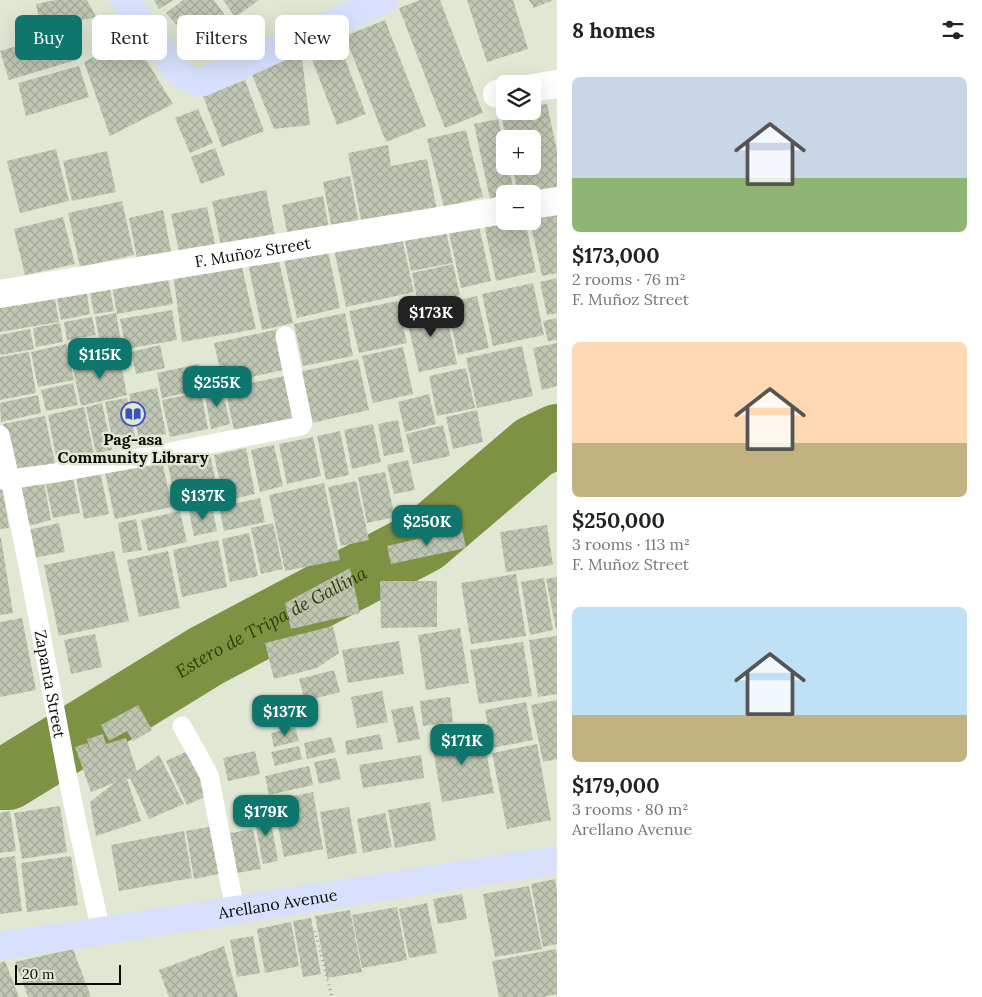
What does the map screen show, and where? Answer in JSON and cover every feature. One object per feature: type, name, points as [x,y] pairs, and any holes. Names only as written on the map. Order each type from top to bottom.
[{"type":"street","points":[[124,0],[180,74],[196,82],[204,82],[384,0]]},
{"type":"street","points":[[541,87],[557,84]]},
{"type":"street","points":[[541,204],[557,201]]},
{"type":"street","name":"F. Muñoz Street","points":[[0,294],[496,211]]},
{"type":"street","name":"Arellano Avenue","points":[[0,946],[557,860]]},
{"type":"lane","points":[[5,479],[56,473],[301,426],[303,423],[285,336]]},
{"type":"lane","name":"Zapanta Street","points":[[0,436],[5,479],[101,931]]},
{"type":"lane","points":[[182,726],[210,775],[235,910]]},
{"type":"path","points":[[307,899],[332,997]]},
{"type":"building","points":[[55,0],[87,0],[95,15],[92,15],[92,18],[82,20],[82,15],[38,15],[36,4]]},
{"type":"building","points":[[154,0],[174,0],[159,9]]},
{"type":"building","points":[[183,0],[214,0],[225,15],[177,15],[177,25],[166,13]]},
{"type":"building","points":[[223,0],[259,0],[238,15],[234,15]]},
{"type":"building","points":[[420,0],[440,0],[483,113],[445,128],[399,8]]},
{"type":"building","points":[[467,0],[513,0],[528,49],[487,62]]},
{"type":"building","points":[[529,0],[553,0],[534,8]]},
{"type":"building","points":[[385,20],[426,126],[386,142],[349,46],[349,34]]},
{"type":"building","points":[[15,47],[15,60],[76,60],[9,80],[0,51]]},
{"type":"building","points":[[92,58],[92,60],[146,60],[173,104],[110,136],[84,62]]},
{"type":"building","points":[[275,60],[302,60],[310,125],[274,129],[250,70]]},
{"type":"building","points":[[312,60],[345,60],[366,114],[337,125]]},
{"type":"building","points":[[79,66],[89,97],[26,116],[18,83]]},
{"type":"building","points":[[245,80],[264,131],[222,147],[203,96]]},
{"type":"building","points":[[547,104],[557,151],[557,192],[541,193],[541,185],[516,185],[514,175],[541,175],[541,130],[504,130],[502,120],[541,120],[541,105]]},
{"type":"building","points":[[198,109],[213,143],[190,153],[175,118]]},
{"type":"building","points":[[498,120],[500,130],[496,130],[496,175],[511,175],[513,185],[496,185],[496,197],[490,199],[474,124]]},
{"type":"building","points":[[466,130],[483,197],[444,207],[427,139]]},
{"type":"building","points":[[388,145],[391,166],[427,159],[437,210],[362,225],[348,153]]},
{"type":"building","points":[[215,148],[225,175],[201,184],[191,157]]},
{"type":"building","points":[[56,149],[69,201],[20,213],[7,161]]},
{"type":"building","points":[[107,151],[116,192],[72,201],[63,161]]},
{"type":"building","points":[[350,176],[359,224],[332,229],[323,182]]},
{"type":"building","points":[[266,190],[275,235],[221,246],[212,201]]},
{"type":"building","points":[[323,196],[329,229],[288,237],[282,205]]},
{"type":"building","points":[[122,201],[134,255],[80,267],[68,213]]},
{"type":"building","points":[[557,205],[557,273],[542,276],[532,230],[541,230],[541,208]]},
{"type":"building","points":[[207,207],[216,248],[180,256],[171,214]]},
{"type":"building","points":[[163,210],[172,257],[138,263],[129,218]]},
{"type":"building","points":[[63,217],[75,264],[25,275],[14,229]]},
{"type":"building","points":[[477,217],[491,281],[461,288],[447,224]]},
{"type":"building","points":[[483,219],[496,220],[496,230],[527,230],[536,272],[496,281]]},
{"type":"building","points":[[444,222],[453,263],[411,271],[403,231]]},
{"type":"building","points":[[401,234],[414,292],[346,307],[334,249]]},
{"type":"building","points":[[327,246],[340,308],[297,318],[283,255]]},
{"type":"building","points":[[277,252],[293,323],[262,330],[247,259]]},
{"type":"building","points":[[240,258],[256,329],[182,342],[173,273]]},
{"type":"building","points":[[453,264],[460,295],[418,304],[412,273]]},
{"type":"building","points":[[166,269],[173,304],[117,314],[111,280]]},
{"type":"building","points":[[108,278],[114,311],[94,314],[88,282]]},
{"type":"building","points":[[557,278],[557,313],[547,315],[540,282]]},
{"type":"building","points":[[85,281],[90,314],[61,320],[55,287]]},
{"type":"building","points":[[533,283],[544,335],[493,346],[482,294]]},
{"type":"building","points":[[53,288],[59,322],[0,332],[0,298]]},
{"type":"building","points":[[477,296],[489,348],[458,355],[446,303]]},
{"type":"building","points":[[397,301],[407,343],[359,353],[349,311]]},
{"type":"building","points":[[444,303],[457,364],[419,372],[405,312]]},
{"type":"building","points":[[172,310],[177,340],[126,349],[120,319]]},
{"type":"building","points":[[116,313],[122,347],[101,351],[102,355],[72,361],[69,343],[99,338],[95,317]]},
{"type":"building","points":[[345,313],[353,356],[303,366],[294,324]]},
{"type":"building","points":[[92,317],[96,335],[67,340],[64,322]]},
{"type":"building","points":[[557,318],[557,340],[548,341],[543,321]]},
{"type":"building","points":[[60,323],[63,342],[36,347],[33,328]]},
{"type":"building","points":[[30,329],[34,349],[0,355],[0,335]]},
{"type":"building","points":[[279,329],[288,369],[223,383],[214,343]]},
{"type":"building","points":[[557,343],[557,386],[542,390],[533,348]]},
{"type":"building","points":[[66,344],[74,380],[38,387],[31,352]]},
{"type":"building","points":[[160,345],[165,368],[136,374],[131,352]]},
{"type":"building","points":[[522,346],[533,396],[477,408],[466,358]]},
{"type":"building","points":[[403,347],[413,394],[373,403],[362,356]]},
{"type":"building","points":[[29,352],[36,393],[0,400],[0,357]]},
{"type":"building","points":[[119,354],[127,395],[81,406],[72,364]]},
{"type":"building","points":[[358,359],[369,410],[307,424],[295,373]]},
{"type":"building","points":[[199,364],[205,389],[162,398],[157,373]]},
{"type":"building","points":[[466,368],[475,408],[437,416],[429,376]]},
{"type":"building","points":[[290,375],[299,422],[235,435],[225,388]]},
{"type":"building","points":[[73,383],[78,405],[46,411],[41,390]]},
{"type":"building","points":[[222,387],[230,424],[211,429],[204,391]]},
{"type":"building","points":[[157,388],[166,434],[139,439],[129,394]]},
{"type":"building","points":[[201,392],[208,429],[170,437],[162,400]]},
{"type":"building","points":[[429,394],[436,424],[405,432],[398,402]]},
{"type":"building","points":[[38,395],[41,413],[1,422],[0,403]]},
{"type":"building","points":[[127,398],[136,442],[114,447],[105,402]]},
{"type":"building","points":[[102,403],[112,450],[96,453],[86,407]]},
{"type":"building","points":[[84,407],[94,454],[57,462],[48,415]]},
{"type":"building","points":[[477,410],[483,442],[453,449],[446,417]]},
{"type":"building","points":[[45,416],[55,463],[13,472],[3,424]]},
{"type":"building","points":[[398,420],[404,452],[384,456],[378,424]]},
{"type":"building","points":[[373,424],[381,462],[352,469],[344,430]]},
{"type":"building","points":[[443,425],[450,456],[413,464],[406,434]]},
{"type":"building","points":[[340,431],[349,475],[326,480],[317,436]]},
{"type":"building","points":[[313,437],[321,476],[287,484],[279,444]]},
{"type":"building","points":[[274,445],[283,486],[260,492],[251,450]]},
{"type":"building","points":[[246,448],[255,494],[224,501],[214,455]]},
{"type":"building","points":[[209,450],[219,496],[176,505],[167,460]]},
{"type":"building","points":[[161,456],[172,507],[115,519],[104,468]]},
{"type":"building","points":[[408,460],[415,490],[394,494],[387,465]]},
{"type":"building","points":[[99,467],[109,514],[84,519],[75,472]]},
{"type":"building","points":[[385,472],[395,517],[367,523],[358,477]]},
{"type":"building","points":[[72,474],[80,513],[53,518],[45,480]]},
{"type":"building","points":[[0,480],[9,528],[0,529]]},
{"type":"building","points":[[356,481],[369,540],[341,546],[328,487]]},
{"type":"building","points":[[44,483],[51,520],[25,527],[17,489]]},
{"type":"building","points":[[324,483],[340,560],[285,571],[269,495]]},
{"type":"building","points":[[260,498],[265,522],[224,531],[219,507]]},
{"type":"building","points":[[212,506],[217,531],[194,536],[189,511]]},
{"type":"building","points":[[180,511],[187,542],[148,551],[141,520]]},
{"type":"building","points":[[136,519],[142,550],[123,553],[118,523]]},
{"type":"building","points":[[59,523],[65,552],[33,558],[28,530]]},
{"type":"building","points":[[273,523],[283,569],[261,574],[251,528]]},
{"type":"building","points":[[547,525],[553,565],[506,572],[500,532]]},
{"type":"building","points":[[462,529],[466,548],[391,564],[387,546]]},
{"type":"building","points":[[249,533],[258,576],[230,582],[222,539]]},
{"type":"building","points":[[0,538],[13,613],[0,615]]},
{"type":"building","points":[[218,540],[227,587],[182,597],[173,550]]},
{"type":"building","points":[[114,551],[129,621],[59,636],[44,565]]},
{"type":"building","points":[[168,551],[180,608],[139,617],[127,560]]},
{"type":"building","points":[[350,568],[360,613],[291,629],[285,603]]},
{"type":"building","points":[[516,574],[526,636],[471,644],[461,583]]},
{"type":"building","points":[[557,577],[557,628],[556,629],[546,579]]},
{"type":"building","points":[[544,578],[553,630],[530,635],[521,582]]},
{"type":"building","points":[[380,581],[437,581],[437,627],[381,628]]},
{"type":"building","points":[[22,618],[36,690],[0,697],[0,622]]},
{"type":"building","points":[[333,626],[339,653],[317,668],[274,679],[265,643]]},
{"type":"building","points":[[460,628],[469,683],[426,690],[418,635]]},
{"type":"building","points":[[95,634],[102,667],[71,674],[64,640]]},
{"type":"building","points":[[557,636],[557,694],[538,697],[529,640]]},
{"type":"building","points":[[399,641],[404,674],[348,683],[342,650]]},
{"type":"building","points":[[523,642],[532,696],[479,704],[470,650]]},
{"type":"building","points":[[334,670],[340,692],[305,701],[299,679]]},
{"type":"building","points":[[382,691],[388,722],[357,728],[351,697]]},
{"type":"building","points":[[450,697],[453,722],[423,726],[420,701]]},
{"type":"building","points":[[557,700],[557,759],[543,762],[531,705]]},
{"type":"building","points":[[526,702],[533,740],[492,748],[485,710]]},
{"type":"building","points":[[138,705],[152,730],[133,741],[127,731],[109,741],[101,725]]},
{"type":"building","points":[[413,706],[420,739],[398,743],[391,710]]},
{"type":"building","points":[[295,727],[299,741],[274,747],[271,733]]},
{"type":"building","points":[[482,729],[494,793],[442,802],[431,738]]},
{"type":"building","points":[[103,734],[106,744],[126,738],[137,771],[159,755],[184,804],[149,819],[130,778],[127,779],[141,821],[96,836],[90,802],[114,783],[91,792],[75,747],[87,743],[91,753],[87,739]]},
{"type":"building","points":[[380,734],[383,749],[347,755],[345,741]]},
{"type":"building","points":[[331,737],[336,752],[307,759],[304,743]]},
{"type":"building","points":[[537,744],[551,820],[507,829],[492,753]]},
{"type":"building","points":[[299,746],[302,759],[275,766],[271,752]]},
{"type":"building","points":[[190,750],[211,794],[187,805],[166,761]]},
{"type":"building","points":[[255,751],[260,774],[228,781],[223,758]]},
{"type":"building","points":[[421,755],[424,778],[363,788],[359,765]]},
{"type":"building","points":[[336,758],[341,779],[319,784],[314,762]]},
{"type":"building","points":[[309,766],[313,785],[269,795],[265,776]]},
{"type":"building","points":[[313,792],[323,849],[284,857],[273,800]]},
{"type":"building","points":[[430,802],[436,840],[395,848],[388,810]]},
{"type":"building","points":[[60,806],[67,852],[22,859],[14,813]]},
{"type":"building","points":[[349,807],[357,853],[328,859],[320,812]]},
{"type":"building","points":[[269,810],[278,861],[263,864],[253,813]]},
{"type":"building","points":[[10,811],[16,851],[0,853],[0,813]]},
{"type":"building","points":[[385,813],[392,847],[363,853],[357,819]]},
{"type":"building","points":[[214,826],[223,873],[194,879],[186,831]]},
{"type":"building","points":[[253,829],[261,869],[237,873],[230,833]]},
{"type":"building","points":[[184,831],[192,878],[119,891],[111,845]]},
{"type":"building","points":[[15,856],[22,911],[0,914],[0,858]]},
{"type":"building","points":[[71,856],[78,905],[27,912],[21,863]]},
{"type":"building","points":[[555,879],[557,892],[557,944],[543,947],[531,884]]},
{"type":"building","points":[[529,886],[542,949],[495,957],[483,894]]},
{"type":"building","points":[[462,894],[467,919],[438,924],[433,899]]},
{"type":"building","points":[[427,903],[437,953],[409,958],[399,909]]},
{"type":"building","points":[[397,907],[407,960],[362,968],[352,915]]},
{"type":"building","points":[[350,910],[362,972],[327,978],[315,916]]},
{"type":"building","points":[[311,918],[321,974],[303,977],[293,921]]},
{"type":"building","points":[[291,922],[299,966],[265,973],[257,929]]},
{"type":"building","points":[[253,936],[260,973],[237,977],[230,940]]},
{"type":"building","points":[[224,946],[238,997],[169,997],[159,970]]},
{"type":"building","points":[[73,949],[91,997],[28,997],[15,962]]},
{"type":"building","points":[[556,949],[557,994],[543,997],[499,997],[492,961]]},
{"type":"building","points":[[5,961],[19,997],[0,997],[0,963]]},
{"type":"waterway","name":"Estero de Tripa de Gallina","points":[[0,778],[8,778],[206,656],[424,541],[534,447],[557,436]]},
{"type":"place","name":"Pag-asa Community Library","points":[[133,414]]}]
